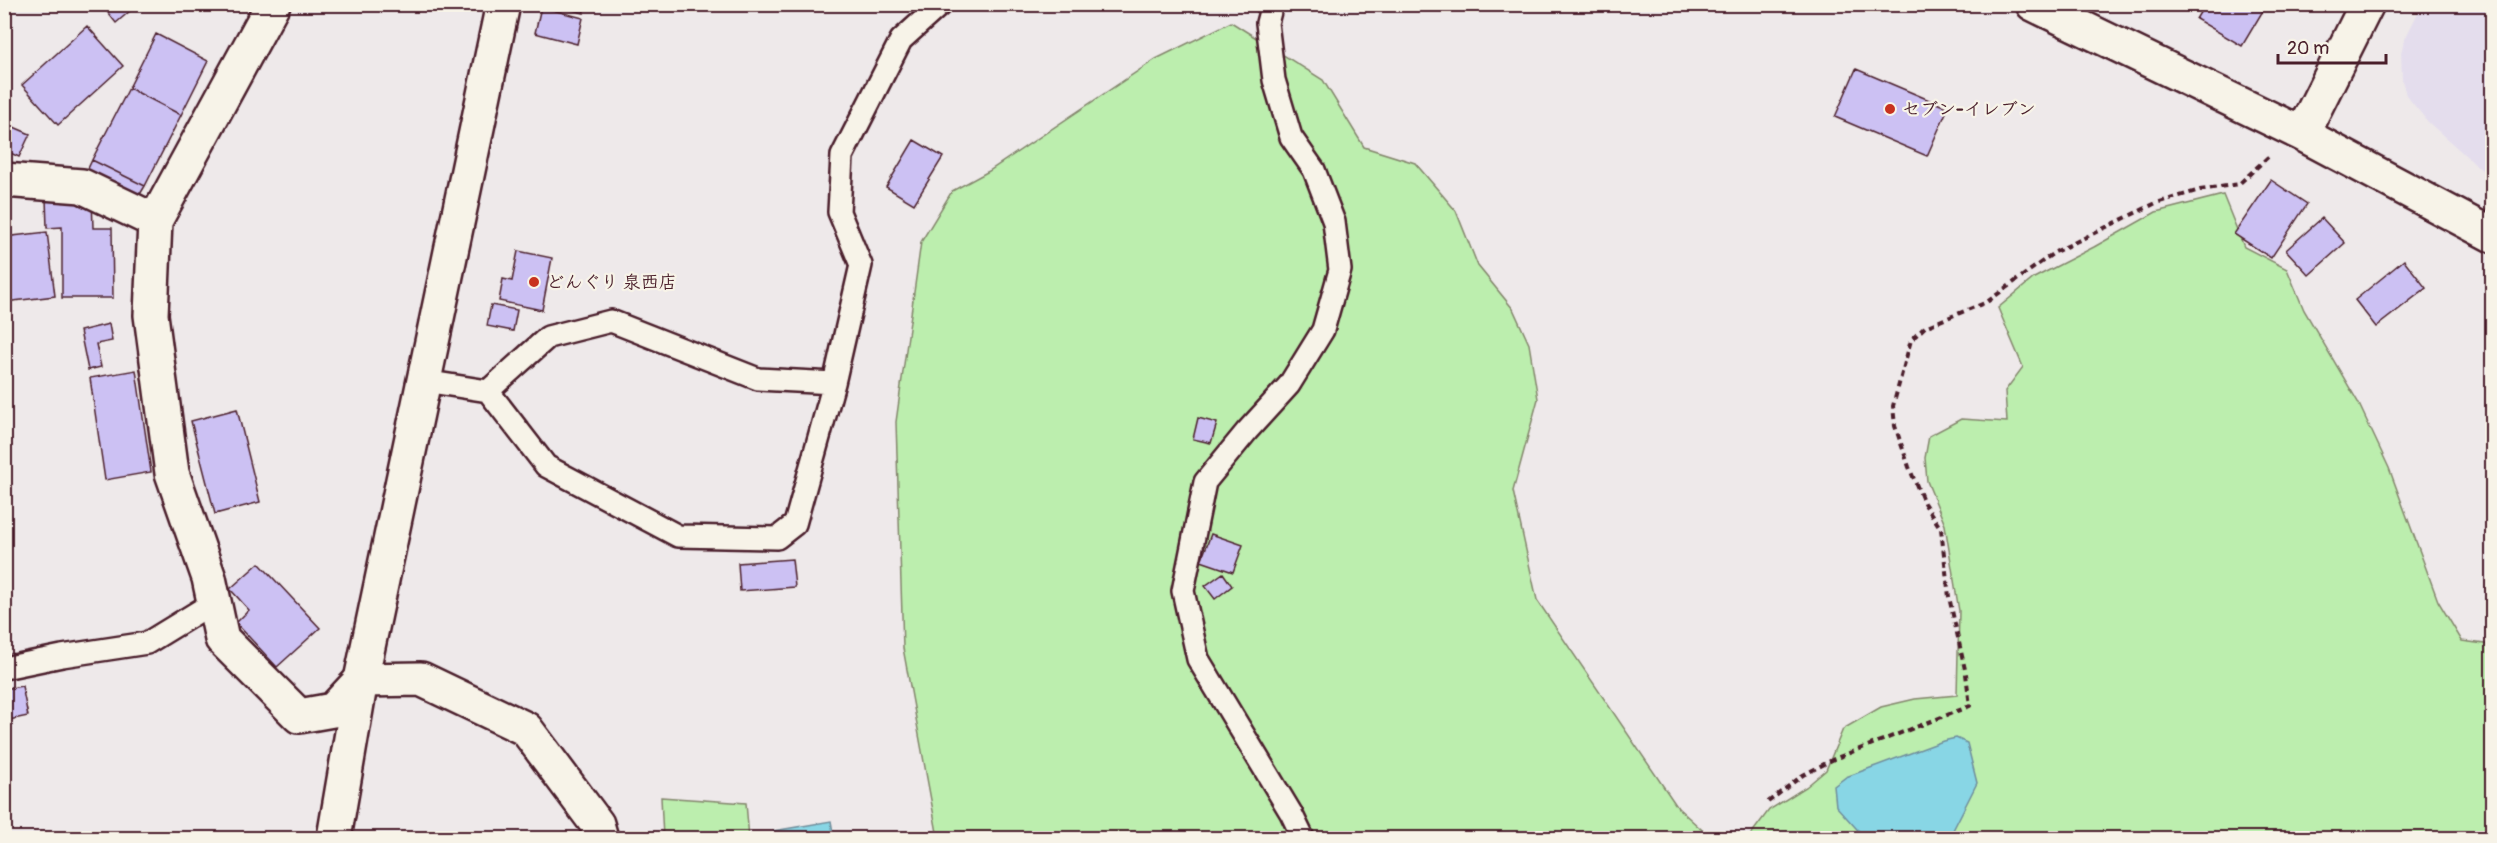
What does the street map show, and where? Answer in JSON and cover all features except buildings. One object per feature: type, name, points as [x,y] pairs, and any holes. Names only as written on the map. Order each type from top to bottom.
[{"type":"street","points":[[273,4],[154,221],[151,315],[172,472],[209,578],[222,639],[299,716],[333,710],[361,680],[421,679],[525,729],[597,824],[601,838]]},
{"type":"street","points":[[334,838],[361,680],[503,4]]},
{"type":"street","points":[[2034,4],[2297,131],[2493,235]]},
{"type":"street","points":[[2297,131],[2367,4]]},
{"type":"street","points":[[4,180],[82,186],[154,221]]},
{"type":"lane","points":[[424,381],[488,390],[546,466],[678,536],[777,538],[795,524],[834,383],[861,265],[839,212],[842,156],[901,40],[941,4]]},
{"type":"lane","points":[[1272,4],[1267,23],[1274,80],[1291,137],[1314,170],[1334,222],[1340,270],[1323,330],[1289,385],[1205,482],[1183,591],[1198,659],[1291,813],[1303,838]]},
{"type":"lane","points":[[488,390],[548,337],[610,321],[758,379],[834,383]]},
{"type":"lane","points":[[4,668],[62,656],[147,643],[214,602]]},
{"type":"path","points":[[1768,802],[1803,775],[1834,759],[1970,706],[1966,674],[1949,597],[1941,530],[1912,476],[1894,426],[1893,406],[1899,376],[1911,340],[1925,327],[1988,302],[2036,264],[2102,228],[2156,203],[2200,190],[2238,184],[2297,131]]},
{"type":"shaded area","points":[[2422,5],[2492,5],[2492,179],[2428,122],[2406,95],[2402,80],[2401,53],[2404,41]]},
{"type":"green space","points":[[1231,22],[1323,80],[1364,147],[1415,163],[1456,211],[1478,266],[1513,309],[1529,344],[1538,399],[1513,491],[1537,600],[1678,808],[1711,838],[938,838],[903,648],[896,422],[921,242],[952,191],[989,171],[1156,59]]},
{"type":"green space","points":[[2223,195],[2244,247],[2287,269],[2304,310],[2358,402],[2389,468],[2438,601],[2462,641],[2492,645],[2492,838],[1722,838],[1749,837],[1769,810],[1806,787],[1826,770],[1843,729],[1881,707],[1915,699],[1957,695],[1959,611],[1945,525],[1927,481],[1925,458],[1929,436],[1961,419],[2007,422],[2005,391],[2023,367],[1998,308],[2034,278],[2156,212]]},
{"type":"green space","points":[[661,797],[746,803],[749,838],[663,838]]},
{"type":"water","points":[[1956,738],[1967,743],[1977,783],[1949,838],[1865,838],[1836,806],[1834,786],[1846,777]]},
{"type":"water","points":[[831,821],[834,838],[774,838],[774,831]]},
{"type":"place","name":"セブン-イレブン","points":[[1890,109]]},
{"type":"place","name":"どんぐり 泉西店","points":[[534,282]]}]
